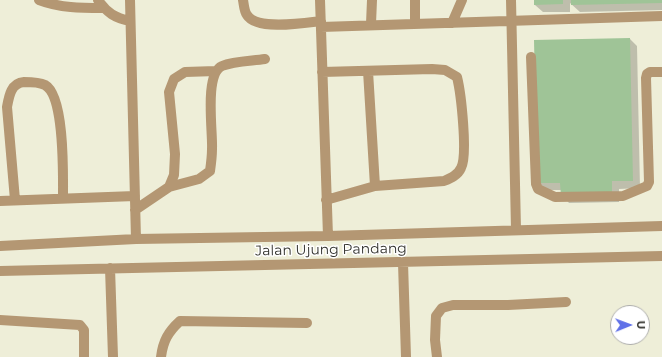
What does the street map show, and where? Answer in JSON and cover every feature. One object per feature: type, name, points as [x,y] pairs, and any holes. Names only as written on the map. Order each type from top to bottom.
[{"type":"street","points":[[39,0],[59,6],[81,8],[100,4],[115,18],[130,21]]},
{"type":"street","points":[[130,0],[136,240]]},
{"type":"street","points":[[242,0],[247,16],[258,24],[415,24],[662,16]]},
{"type":"street","points":[[320,0],[328,236]]},
{"type":"street","points":[[371,24],[372,0]]},
{"type":"street","points":[[415,0],[415,24]]},
{"type":"street","points":[[452,23],[462,0]]},
{"type":"street","points":[[511,0],[516,229]]},
{"type":"street","points":[[531,57],[536,184],[538,189],[556,197],[623,196],[647,186],[649,182],[646,78],[647,74],[650,72],[662,72]]},
{"type":"street","points":[[136,210],[169,187],[199,179],[210,171],[212,149],[211,106],[213,77],[216,71],[222,66],[265,59]]},
{"type":"street","points":[[322,72],[445,70],[457,77],[460,90],[463,153],[461,168],[453,177],[444,181],[376,186],[326,200]]},
{"type":"street","points":[[169,187],[174,175],[175,154],[169,92],[174,79],[185,72],[216,71]]},
{"type":"street","points":[[368,71],[376,186]]},
{"type":"street","points":[[15,200],[7,107],[14,85],[21,82],[33,82],[46,86],[55,96],[59,109],[63,165],[63,198]]},
{"type":"street","points":[[0,201],[135,196]]},
{"type":"street","points":[[0,246],[136,240],[662,226]]},
{"type":"street","name":"Jalan Ujung Pandang","points":[[0,271],[662,256]]},
{"type":"street","points":[[403,263],[406,357]]},
{"type":"street","points":[[110,268],[113,357]]},
{"type":"street","points":[[437,357],[435,340],[436,316],[442,308],[453,305],[508,305],[566,302]]},
{"type":"street","points":[[0,320],[80,325],[84,330],[84,357]]},
{"type":"street","points":[[161,357],[162,346],[169,332],[180,321],[307,323]]},
{"type":"shaded area","points":[[0,0],[662,0],[662,357],[0,357]]},
{"type":"building","points":[[534,0],[563,0],[563,4],[534,5]]},
{"type":"building","points":[[571,0],[662,0],[662,3],[571,5]]},
{"type":"building","points":[[630,38],[633,181],[612,181],[612,194],[561,196],[560,183],[537,183],[534,40]]}]
